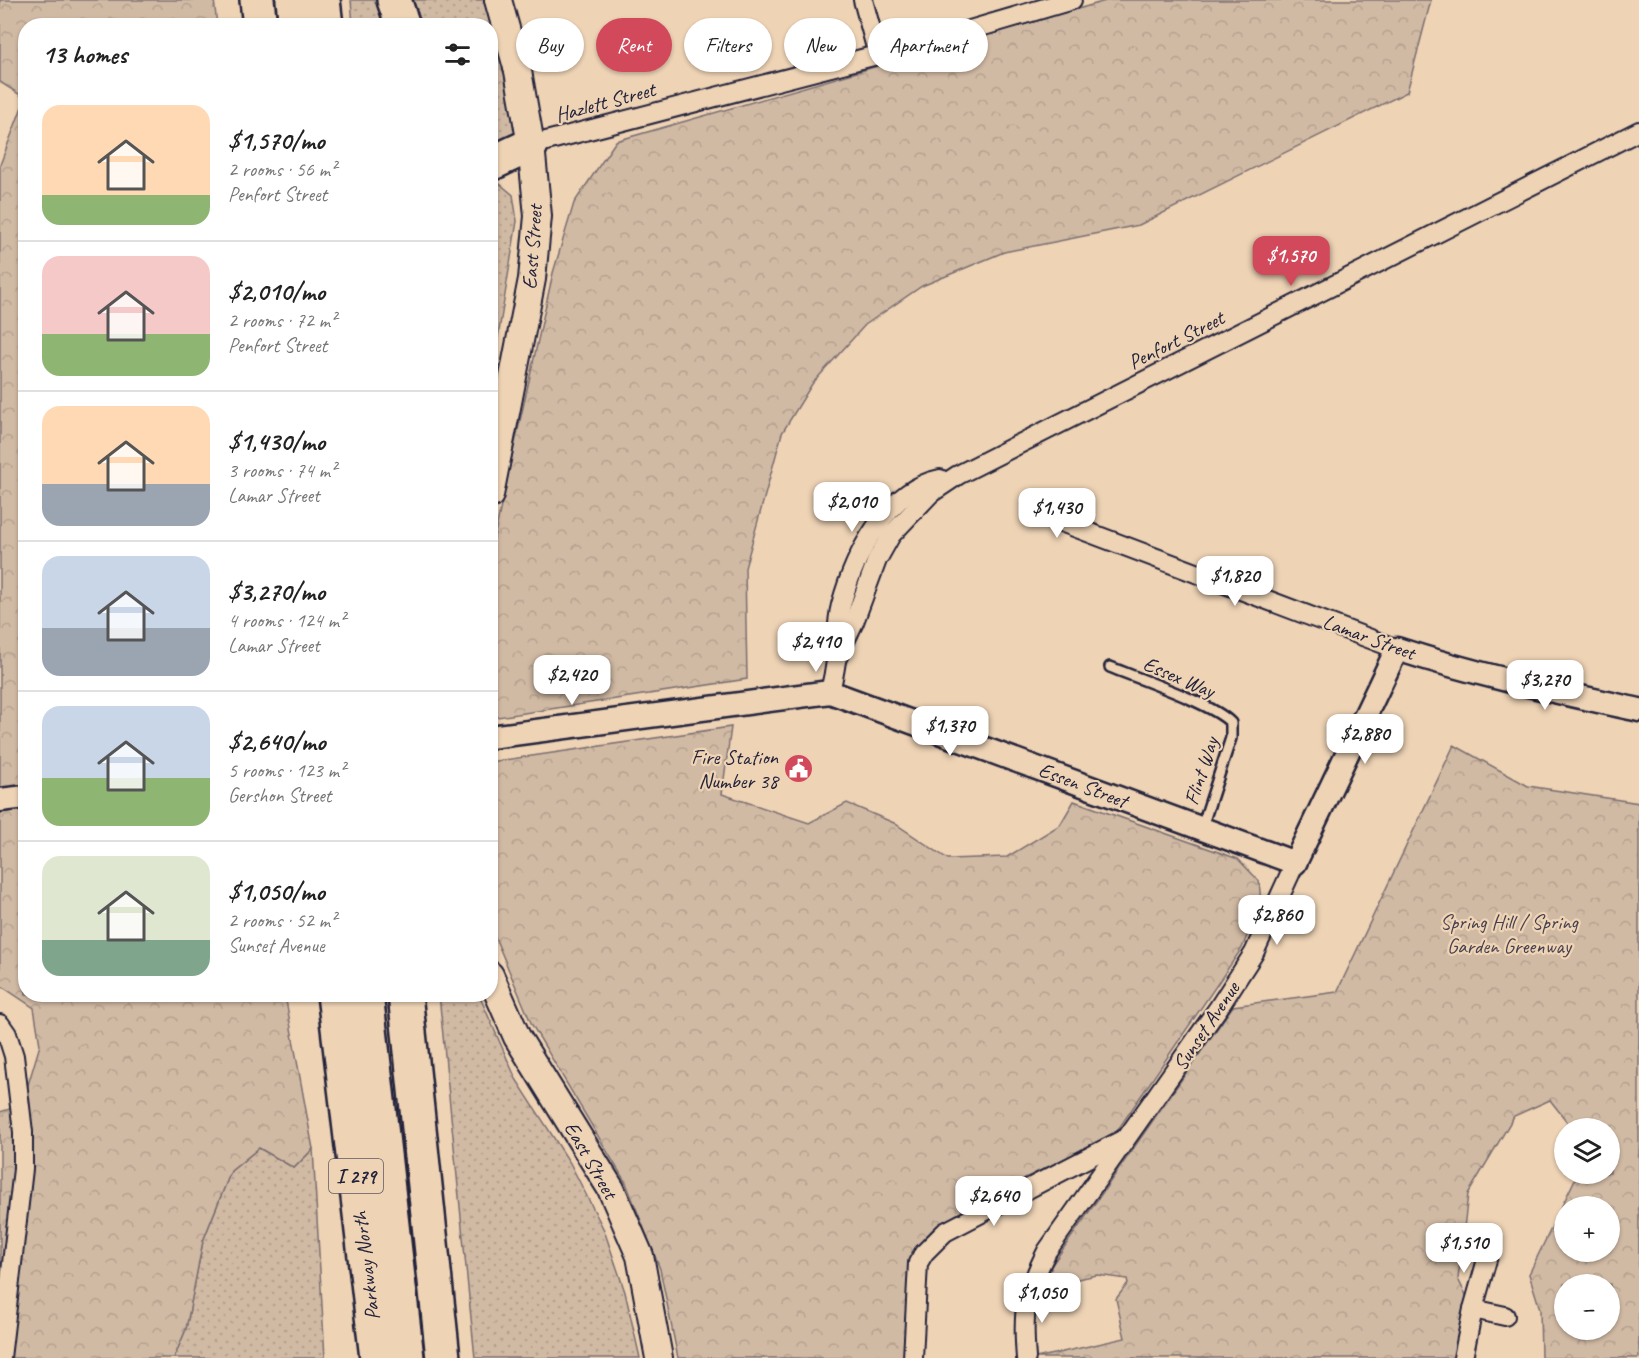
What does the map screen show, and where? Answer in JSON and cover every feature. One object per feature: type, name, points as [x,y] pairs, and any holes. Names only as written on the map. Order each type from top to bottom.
[{"type":"highway","points":[[257,0],[259,18]]},
{"type":"highway","points":[[293,0],[295,18]]},
{"type":"highway","points":[[323,0],[325,18]]},
{"type":"highway","points":[[394,0],[400,18]]},
{"type":"highway","points":[[498,149],[531,145]]},
{"type":"highway","points":[[498,160],[531,145]]},
{"type":"highway","name":"Parkway North","points":[[335,1002],[377,1358]]},
{"type":"highway","points":[[367,1002],[407,1358]]},
{"type":"highway","points":[[406,1002],[443,1358]]},
{"type":"highway","points":[[414,1075],[425,1042],[421,1002]]},
{"type":"main road","name":"East Street","points":[[498,0],[518,71],[531,145],[538,216],[532,279],[498,454]]},
{"type":"main road","name":"East Street","points":[[498,993],[517,1037],[610,1189],[640,1256],[659,1358]]},
{"type":"street","points":[[863,0],[868,18]]},
{"type":"street","name":"Hazlett Street","points":[[988,24],[1072,0]]},
{"type":"street","name":"Hazlett Street","points":[[531,145],[868,58]]},
{"type":"street","name":"Penfort Street","points":[[830,692],[836,660],[854,622],[877,560],[891,535],[918,505],[958,475],[1639,131]]},
{"type":"street","name":"Lamar Street","points":[[1040,514],[1397,649],[1457,669],[1523,686],[1639,710]]},
{"type":"street","name":"Sunset Avenue","points":[[1026,1358],[1023,1325],[1028,1289],[1047,1251],[1130,1136],[1254,953],[1397,649]]},
{"type":"street","name":"Essen Street","points":[[498,736],[748,701],[830,692],[1295,863]]},
{"type":"street","points":[[0,800],[18,798]]},
{"type":"street","points":[[0,1024],[7,1034],[14,1056],[23,1132],[23,1169],[1,1358]]},
{"type":"street","points":[[913,1358],[918,1263],[924,1253],[945,1232],[1130,1136]]},
{"type":"street","points":[[1463,1358],[1473,1309],[1490,1249]]},
{"type":"street","points":[[1473,1309],[1505,1316]]},
{"type":"lane","name":"Essex Way","points":[[1110,667],[1205,707],[1222,715],[1231,723]]},
{"type":"lane","name":"Flint Way","points":[[1201,830],[1231,738],[1231,723]]},
{"type":"green space","points":[[0,0],[214,0],[216,18],[18,18],[18,94],[0,82]]},
{"type":"green space","points":[[351,0],[382,0],[388,18],[352,18]]},
{"type":"green space","points":[[394,0],[498,0],[531,145],[498,149],[498,18],[400,18]]},
{"type":"green space","points":[[1109,0],[1431,0],[1407,92],[1139,225],[1004,252],[922,286],[865,325],[812,384],[782,433],[745,568],[747,679],[498,717],[498,520],[553,273],[574,203],[616,141],[868,69],[868,72],[988,72],[988,35]]},
{"type":"green space","points":[[18,117],[18,997],[0,985],[0,165]]},
{"type":"green space","points":[[498,182],[513,195],[517,221],[498,337]]},
{"type":"green space","points":[[731,727],[722,794],[809,823],[847,803],[894,823],[948,859],[1007,857],[1060,825],[1074,801],[1238,859],[1259,881],[1261,902],[1242,948],[1115,1134],[984,1198],[933,1229],[911,1254],[905,1358],[678,1358],[660,1269],[626,1183],[532,1025],[498,944],[498,761]]},
{"type":"green space","name":"Spring Hill / Spring Garden Greenway","points":[[1454,745],[1528,786],[1639,803],[1639,1358],[1541,1358],[1540,1309],[1529,1274],[1554,1222],[1554,1262],[1620,1262],[1620,1196],[1567,1196],[1573,1184],[1620,1184],[1620,1118],[1564,1118],[1550,1100],[1514,1116],[1468,1194],[1458,1279],[1469,1301],[1457,1358],[1036,1358],[1125,1338],[1116,1299],[1128,1283],[1127,1279],[1097,1275],[1039,1287],[1051,1269],[1049,1269],[1233,1006],[1337,992]]},
{"type":"green space","points":[[25,1002],[286,1002],[313,1149],[294,1168],[259,1148],[231,1171],[203,1241],[186,1329],[174,1358],[0,1358],[0,1112],[22,1105],[40,1045],[34,1008]]},
{"type":"green space","points":[[440,1002],[482,1002],[516,1079],[570,1163],[604,1230],[625,1292],[640,1358],[475,1358]]},
{"type":"green space","points":[[259,1148],[294,1168],[313,1149],[325,1358],[174,1358],[186,1329],[203,1241],[231,1171]]},
{"type":"place","name":"Fire Station Number 38","points":[[799,769]]}]
